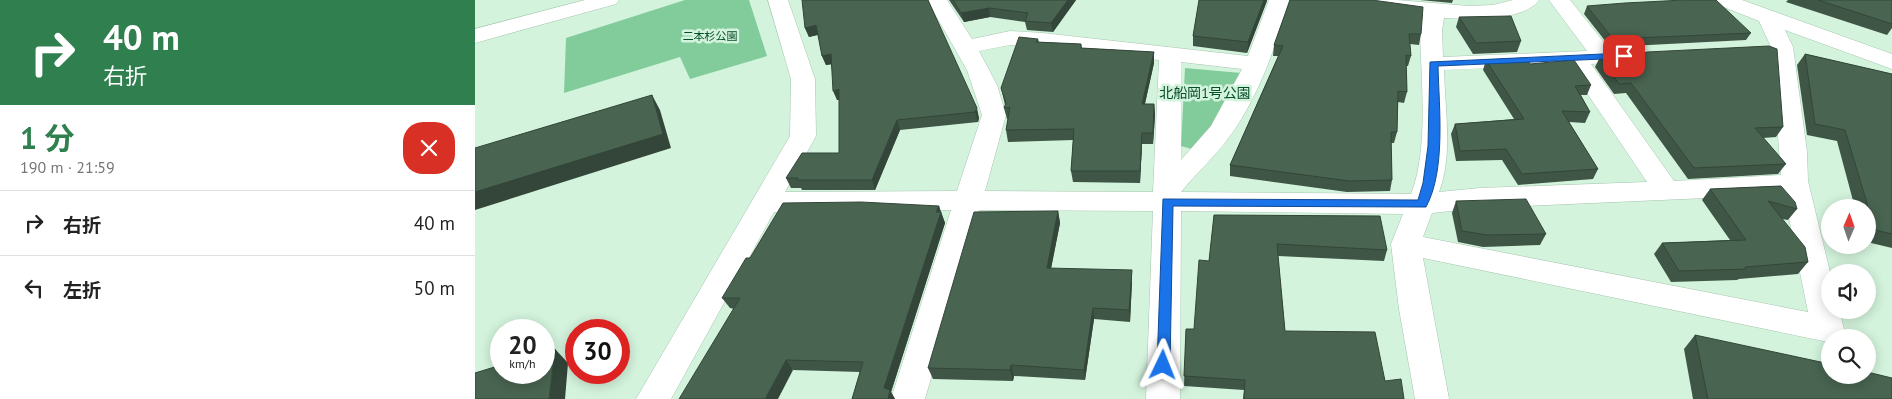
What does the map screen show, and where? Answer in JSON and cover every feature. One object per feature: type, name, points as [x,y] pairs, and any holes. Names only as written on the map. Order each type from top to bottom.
[{"type":"street","points":[[475,36],[609,0]]},
{"type":"street","points":[[653,399],[803,136],[803,79],[779,0]]},
{"type":"street","points":[[907,399],[994,115],[991,98],[937,0]]},
{"type":"street","points":[[1167,195],[1208,147],[1234,107],[1266,44],[1279,0]]},
{"type":"street","points":[[1353,0],[1435,11],[1503,12],[1529,0]]},
{"type":"street","points":[[1559,0],[1604,57]]},
{"type":"street","points":[[1723,0],[1892,62]]},
{"type":"street","points":[[1432,399],[1415,309],[1406,244],[1429,183],[1434,146],[1431,30],[1435,11]]},
{"type":"street","points":[[1406,244],[1828,329],[1795,181],[1794,152],[1767,16]]},
{"type":"street","points":[[964,47],[1018,39],[1256,64]]},
{"type":"street","points":[[1433,64],[1663,53]]},
{"type":"street","points":[[1163,399],[1170,54]]},
{"type":"street","points":[[1575,58],[1667,191]]},
{"type":"street","points":[[766,202],[969,200],[1167,195],[1422,204],[1480,198],[1774,186],[1795,181]]},
{"type":"green space","name":"二本杉公園","points":[[685,0],[749,0],[767,56],[690,79],[680,57],[564,93],[566,38]]},
{"type":"green space","name":"北船岡1号公園","points":[[1185,68],[1241,73],[1201,144],[1195,150],[1181,146]]},
{"type":"building","points":[[802,0],[928,0],[977,108],[975,112],[897,120],[872,180],[797,180],[798,178],[786,178],[802,153],[839,153],[839,89],[833,91],[831,54],[822,56],[816,25],[805,28]]},
{"type":"building","points":[[953,0],[1068,0],[1051,23],[1025,21],[1028,13],[989,8],[961,13]]},
{"type":"building","points":[[1199,0],[1264,0],[1248,42],[1193,36]]},
{"type":"building","points":[[1290,0],[1372,0],[1423,7],[1421,34],[1409,34],[1411,56],[1406,55],[1407,92],[1398,91],[1397,132],[1391,132],[1392,180],[1349,181],[1230,165],[1283,46],[1274,45]]},
{"type":"building","points":[[1716,0],[1751,33],[1613,39],[1587,6],[1625,3]]},
{"type":"building","points":[[1818,0],[1892,0],[1892,24]]},
{"type":"building","points":[[1511,16],[1521,41],[1476,43],[1459,17]]},
{"type":"building","points":[[1019,37],[1038,39],[1036,42],[1081,44],[1081,48],[1154,52],[1142,104],[1154,104],[1153,133],[1142,133],[1140,171],[1071,171],[1074,129],[1006,130],[1010,107],[1004,108],[1006,103],[1001,88]]},
{"type":"building","points":[[1769,46],[1777,49],[1783,127],[1755,128],[1786,164],[1694,168],[1631,83],[1619,84],[1600,57],[1627,53]]},
{"type":"building","points":[[1805,54],[1892,74],[1892,234],[1876,230],[1876,199],[1866,199],[1845,130],[1815,124]]},
{"type":"building","points":[[1527,58],[1530,64],[1574,60],[1591,85],[1575,86],[1590,112],[1562,111],[1598,169],[1522,174],[1506,149],[1460,151],[1455,124],[1524,119],[1486,60]]},
{"type":"building","points":[[652,95],[663,134],[475,192],[475,148]]},
{"type":"building","points":[[1781,186],[1795,202],[1797,209],[1768,201],[1805,247],[1808,262],[1745,267],[1746,269],[1679,271],[1662,243],[1746,240],[1710,189]]},
{"type":"building","points":[[1526,199],[1546,234],[1487,235],[1462,231],[1456,201]]},
{"type":"building","points":[[861,202],[939,206],[936,212],[941,212],[884,388],[890,390],[888,399],[852,399],[863,362],[786,360],[765,399],[679,399],[740,298],[722,298],[746,258],[750,258],[783,203]]},
{"type":"building","points":[[1058,211],[1047,268],[1132,270],[1129,310],[1093,308],[1084,370],[1011,365],[1010,370],[928,368],[974,212]]},
{"type":"building","points":[[1214,215],[1380,216],[1387,250],[1277,244],[1285,331],[1375,332],[1385,381],[1401,379],[1404,399],[1244,399],[1245,380],[1184,376],[1186,329],[1194,329],[1199,260],[1209,261]]},
{"type":"building","points":[[1695,335],[1821,362],[1821,384],[1876,384],[1876,374],[1892,378],[1892,399],[1708,399]]},
{"type":"building","points":[[490,368],[490,384],[551,384],[549,399],[475,399],[475,373]]},
{"type":"route","points":[[1163,365],[1167,202],[1422,204],[1429,183],[1434,146],[1433,64],[1624,56]]}]
